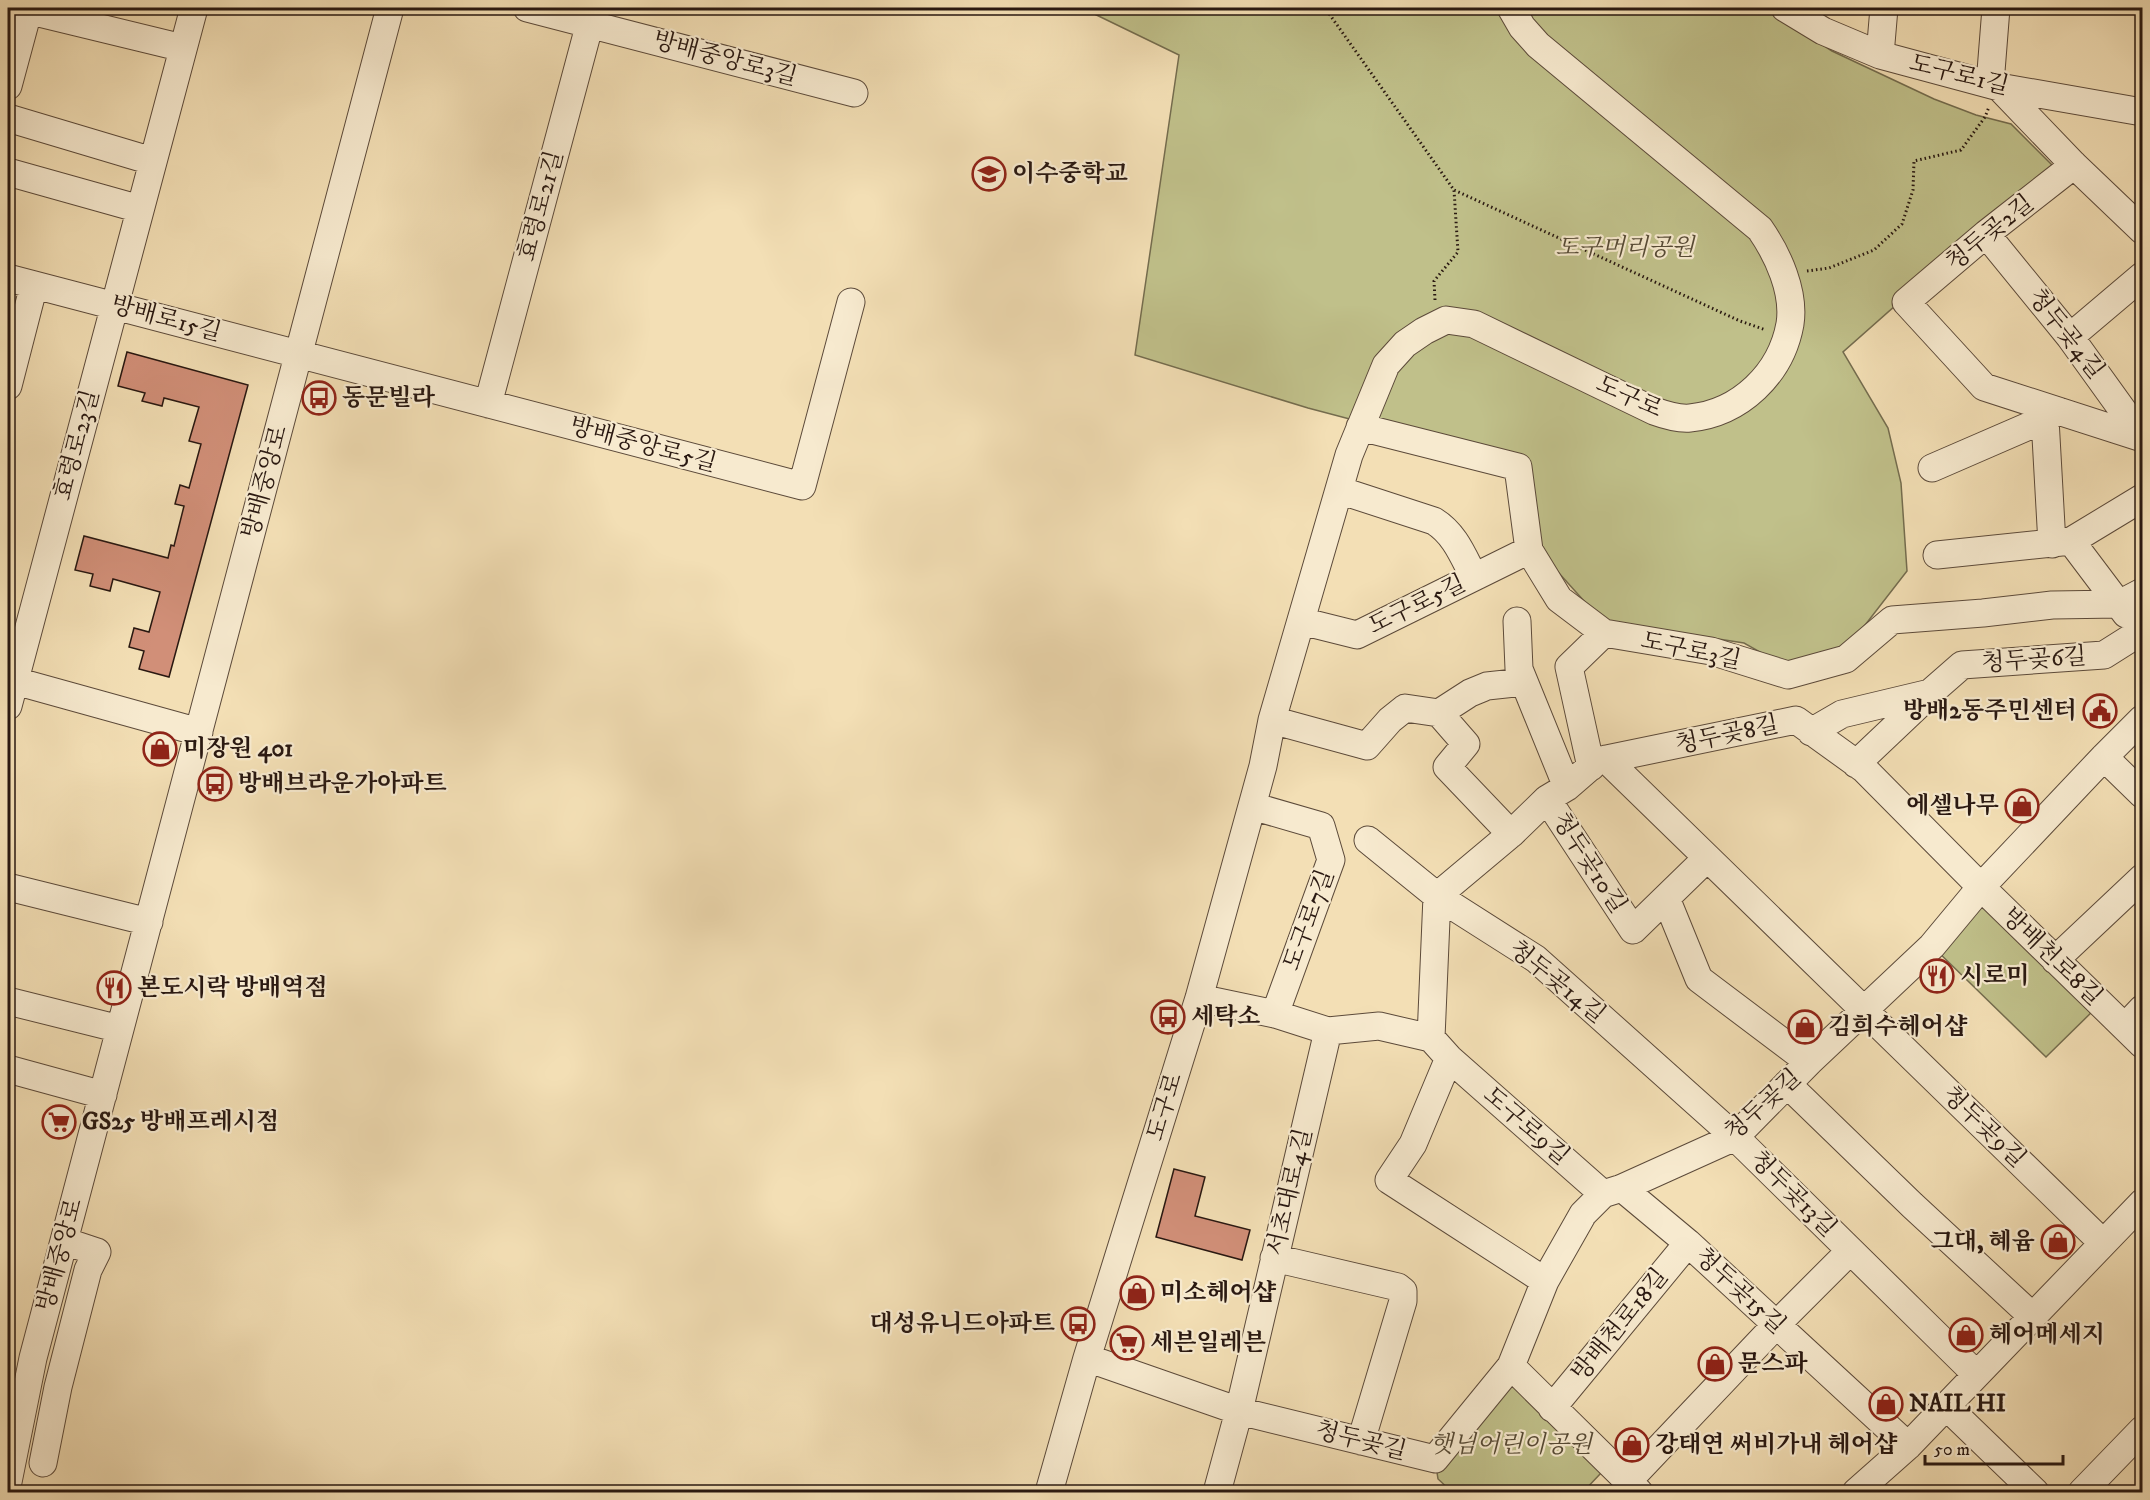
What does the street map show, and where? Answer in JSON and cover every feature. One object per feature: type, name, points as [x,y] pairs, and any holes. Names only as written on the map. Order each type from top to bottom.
[{"type":"street","points":[[8,80],[25,8],[183,48]]},
{"type":"street","name":"효령로23길","points":[[10,689],[194,8]]},
{"type":"street","name":"방배중앙로","points":[[8,1482],[33,1358],[390,8]]},
{"type":"street","name":"방배중앙로3길","points":[[526,8],[592,16],[854,93]]},
{"type":"street","name":"도구로","points":[[1049,1492],[1087,1358],[1199,998],[1263,766],[1272,720],[1349,455],[1386,365],[1405,344],[1435,325],[1446,320],[1474,324],[1654,411],[1688,418],[1723,409],[1754,391],[1775,363],[1786,336],[1790,323],[1790,299],[1774,249],[1760,229],[1538,45],[1522,27],[1512,8]]},
{"type":"street","name":"도구로1길","points":[[1785,8],[1823,31],[1880,55],[1994,86],[2142,112]]},
{"type":"street","points":[[1880,55],[1884,8]]},
{"type":"street","points":[[1996,8],[1994,86],[2142,230]]},
{"type":"street","name":"효령로21길","points":[[488,404],[592,16]]},
{"type":"street","points":[[8,118],[152,161]]},
{"type":"street","name":"청두곶2길","points":[[1906,302],[1986,234],[2074,165]]},
{"type":"street","points":[[8,172],[140,208]]},
{"type":"street","name":"청두곶4길","points":[[1986,234],[2070,337],[2142,437]]},
{"type":"street","points":[[2070,337],[2142,276]]},
{"type":"street","name":"방배로15길","points":[[8,278],[299,354]]},
{"type":"street","points":[[8,386],[34,285]]},
{"type":"street","name":"방배중앙로5길","points":[[299,354],[802,486],[850,302]]},
{"type":"street","name":"청두곶4길","points":[[1906,302],[1984,387],[2051,415],[2142,437]]},
{"type":"street","points":[[1932,468],[2051,415],[2061,543],[2119,604],[2141,632]]},
{"type":"street","name":"도구로3길","points":[[1360,428],[1518,467],[1529,550],[1559,599],[1604,633],[1711,651],[1788,675],[1846,659],[1892,620],[2052,605],[2119,604]]},
{"type":"street","points":[[1339,490],[1442,525],[1456,542],[1474,577]]},
{"type":"street","points":[[1937,555],[2061,543],[2142,498]]},
{"type":"street","name":"도구로5길","points":[[1301,621],[1357,635],[1529,550]]},
{"type":"street","points":[[2119,604],[2142,592]]},
{"type":"street","points":[[1517,621],[1519,669],[1557,793]]},
{"type":"street","name":"청두곶6길","points":[[1856,764],[1962,665],[2104,655],[2141,632]]},
{"type":"street","points":[[1604,633],[1569,667],[1598,763],[1707,858],[1865,1011]]},
{"type":"street","points":[[1439,713],[1470,693],[1487,686],[1524,682]]},
{"type":"street","points":[[10,689],[199,732]]},
{"type":"street","name":"청두곶6길","points":[[1811,732],[1842,714],[1930,693]]},
{"type":"street","points":[[1272,720],[1367,746],[1404,708],[1439,713],[1466,744],[1447,767],[1511,834]]},
{"type":"street","name":"청두곶길","points":[[1087,1358],[1239,1411],[1435,1459],[1511,1366],[1545,1281],[1583,1214],[1613,1191],[1735,1137],[1809,1062],[1932,946],[1981,887],[2103,757],[2142,719]]},
{"type":"street","name":"청두곶8길","points":[[1437,896],[1557,793],[1598,763],[1796,720],[1856,764],[1981,887]]},
{"type":"street","points":[[2103,757],[2142,794]]},
{"type":"street","name":"청두곶10길","points":[[1557,793],[1633,930],[1707,858]]},
{"type":"street","name":"도구로7길","points":[[1252,806],[1321,826],[1331,860],[1275,1014]]},
{"type":"street","name":"청두곶14길","points":[[1368,840],[1437,896],[1536,959],[1735,1137]]},
{"type":"street","points":[[2055,960],[2142,878]]},
{"type":"street","points":[[8,887],[149,922]]},
{"type":"street","name":"방배천로8길","points":[[1981,887],[2055,960],[2136,1027]]},
{"type":"street","points":[[1199,998],[1275,1014],[1328,1031],[1379,1026],[1431,1038],[1437,896]]},
{"type":"street","points":[[1666,898],[1699,980],[1809,1062]]},
{"type":"street","points":[[8,1001],[120,1029]]},
{"type":"street","name":"청두곶9길","points":[[1865,1011],[2103,1242]]},
{"type":"street","name":"서초대로4길","points":[[1217,1492],[1239,1411],[1328,1031]]},
{"type":"street","name":"도구로9길","points":[[1431,1038],[1449,1058],[1613,1191]]},
{"type":"street","points":[[1449,1058],[1413,1144],[1389,1180],[1545,1281]]},
{"type":"street","points":[[8,1069],[103,1095]]},
{"type":"street","points":[[1787,1084],[1896,1190],[2032,1316]]},
{"type":"street","name":"청두곶13길","points":[[1735,1137],[1976,1374]]},
{"type":"street","name":"청두곶15길","points":[[1613,1191],[1688,1243],[1908,1446]]},
{"type":"street","points":[[1868,1489],[2142,1203]]},
{"type":"street","points":[[43,1463],[58,1387],[88,1270],[97,1252],[64,1241]]},
{"type":"street","name":"방배천로18길","points":[[1552,1408],[1688,1243]]},
{"type":"street","name":"청두곶13길","points":[[1776,1325],[1850,1251]]},
{"type":"street","points":[[1274,1258],[1398,1287],[1403,1291],[1403,1301],[1361,1441]]},
{"type":"street","points":[[1511,1366],[1633,1487],[1776,1325]]},
{"type":"street","points":[[1946,1406],[2035,1492]]},
{"type":"street","points":[[2082,1492],[2142,1430]]},
{"type":"path","points":[[1317,8],[1330,15],[1454,190],[1740,321],[1786,336]]},
{"type":"path","points":[[1783,274],[1829,268],[1874,250],[1902,224],[1913,190],[1914,161],[1961,150],[1985,117],[1994,86]]},
{"type":"path","points":[[1435,325],[1434,281],[1458,252],[1454,190]]},
{"type":"green space","name":"도구머리공원","points":[[1082,8],[1766,8],[1832,51],[1934,99],[1976,115],[2011,124],[2053,166],[1843,352],[1888,428],[1901,483],[1907,571],[1839,655],[1792,670],[1744,643],[1602,621],[1540,552],[1524,465],[1308,408],[1135,355],[1179,55]]},
{"type":"green space","points":[[1981,887],[2100,1004],[2046,1057],[1932,946]]},
{"type":"green space","name":"햇님어린이공원","points":[[1510,1373],[1601,1473],[1583,1492],[1452,1492],[1438,1479],[1435,1459]]},
{"type":"building","points":[[127,352],[248,385],[169,677],[139,669],[144,651],[129,647],[134,628],[149,632],[160,592],[113,579],[110,591],[90,586],[93,574],[75,570],[84,536],[168,558],[171,545],[174,546],[184,506],[175,504],[180,485],[189,488],[201,444],[189,441],[199,407],[164,398],[162,406],[142,401],[145,393],[118,386]]},
{"type":"building","points":[[1174,1169],[1205,1177],[1195,1216],[1250,1230],[1242,1260],[1156,1237]]},
{"type":"place","name":"이수중학교","points":[[989,174]]},
{"type":"place","name":"동문빌라","points":[[319,398]]},
{"type":"place","name":"방배2동주민센터","points":[[2100,711]]},
{"type":"place","name":"미장원 401","points":[[160,749]]},
{"type":"place","name":"방배브라운가아파트","points":[[215,784]]},
{"type":"place","name":"에셀나무","points":[[2022,806]]},
{"type":"place","name":"시로미","points":[[1937,976]]},
{"type":"place","name":"본도시락 방배역점","points":[[114,988]]},
{"type":"place","name":"세탁소","points":[[1168,1017]]},
{"type":"place","name":"김희수헤어샵","points":[[1805,1027]]},
{"type":"place","name":"GS25 방배프레시점","points":[[59,1122]]},
{"type":"place","name":"그대, 혜윰","points":[[2058,1242]]},
{"type":"place","name":"미소헤어샵","points":[[1137,1293]]},
{"type":"place","name":"대성유니드아파트","points":[[1078,1324]]},
{"type":"place","name":"헤어메세지","points":[[1966,1335]]},
{"type":"place","name":"세븐일레븐","points":[[1127,1343]]},
{"type":"place","name":"문스파","points":[[1715,1364]]},
{"type":"place","name":"NAIL HI","points":[[1886,1404]]},
{"type":"place","name":"강태연 써비가내 헤어샵","points":[[1632,1445]]}]
